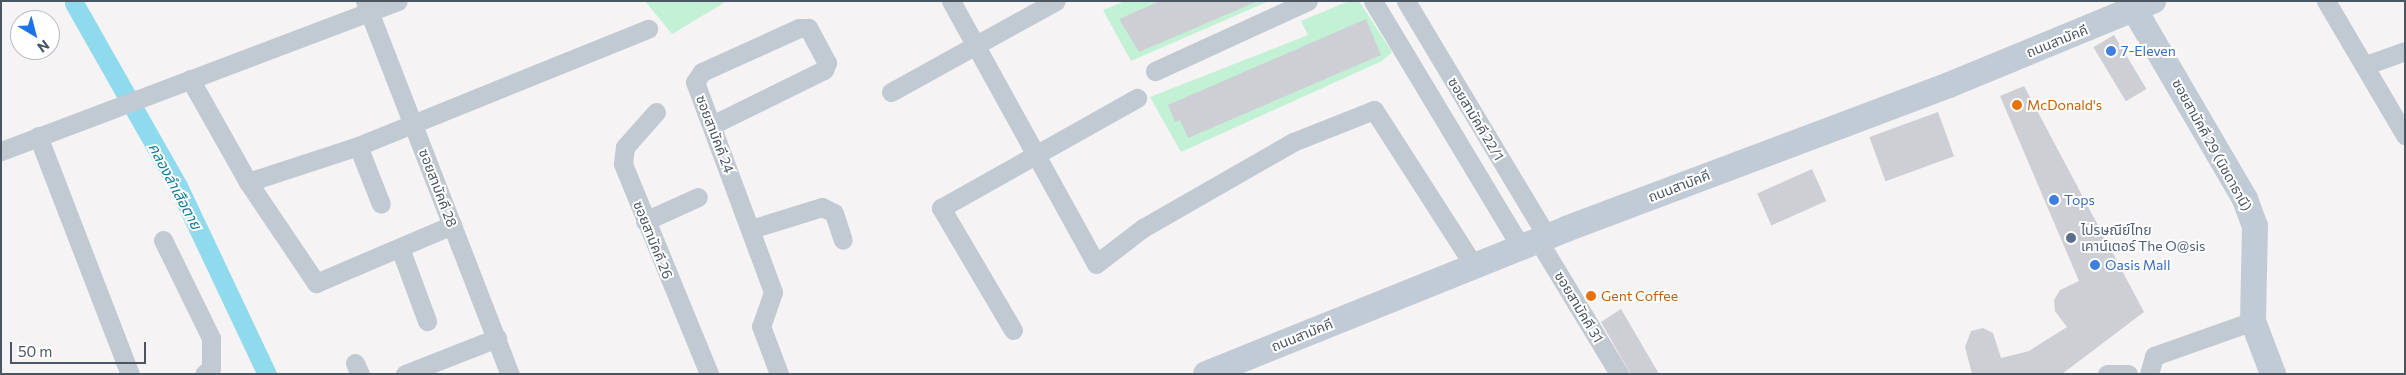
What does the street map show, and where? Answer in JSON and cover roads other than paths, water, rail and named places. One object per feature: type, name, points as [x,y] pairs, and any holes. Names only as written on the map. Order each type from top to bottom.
[{"type":"main road","name":"ถนนสามัคคี","points":[[1206,374],[1535,242],[1949,85],[2144,5]]},
{"type":"main road","name":"ซอยสามัคคี 29 (นิชดาธานี)","points":[[2144,5],[2245,199],[2255,226],[2253,321]]},
{"type":"main road","points":[[2253,321],[2273,374]]},
{"type":"street","points":[[1,151],[140,99],[367,7],[398,1]]},
{"type":"street","points":[[951,1],[1096,264],[1143,228],[1293,142],[1374,110],[1474,266]]},
{"type":"street","points":[[891,92],[1056,1]]},
{"type":"street","points":[[1155,71],[1308,1]]},
{"type":"street","points":[[1373,1],[1535,242]]},
{"type":"street","name":"ซอยสามัคคี 22/1","points":[[1406,1],[1535,242]]},
{"type":"street","points":[[2326,1],[2366,65],[2405,135]]},
{"type":"street","name":"ซอยสามัคคี 28","points":[[367,7],[510,374]]},
{"type":"street","name":"ซอยสามัคคี 24","points":[[712,125],[748,109],[824,70],[827,63],[808,28],[799,28],[697,77],[695,82],[773,292],[761,326],[779,374]]},
{"type":"street","points":[[248,182],[358,146],[648,29]]},
{"type":"street","points":[[2366,65],[2405,51]]},
{"type":"street","points":[[190,79],[248,182],[316,283],[452,225]]},
{"type":"street","points":[[1014,330],[941,208],[1137,98]]},
{"type":"street","name":"ซอยสามัคคี 26","points":[[656,112],[633,136],[623,156],[645,221],[709,374]]},
{"type":"street","points":[[38,136],[130,374]]},
{"type":"street","points":[[358,146],[381,204]]},
{"type":"street","points":[[645,221],[698,197]]},
{"type":"street","points":[[751,229],[822,207],[834,213],[843,240]]},
{"type":"street","points":[[163,240],[211,338],[211,368],[204,374]]},
{"type":"street","name":"ซอยสามัคคี 31","points":[[1535,242],[1619,374]]},
{"type":"street","points":[[400,248],[427,321]]},
{"type":"street","points":[[2149,374],[2154,356],[2253,321]]},
{"type":"street","points":[[404,374],[442,367],[497,338]]},
{"type":"street","points":[[2107,374],[2128,374]]},
{"type":"waterway","name":"คลองลำเสือตาย","points":[[74,3],[178,186],[267,374]]},
{"type":"place","name":"7-Eleven","points":[[2111,51]]},
{"type":"place","name":"McDonald's","points":[[2017,105]]},
{"type":"place","name":"Tops","points":[[2054,200]]},
{"type":"place","name":"ไปรษณีย์ไทย เคาน์เตอร์ The O@sis","points":[[2071,238]]},
{"type":"place","name":"Oasis Mall","points":[[2095,265]]},
{"type":"place","name":"Gent Coffee","points":[[1591,296]]}]
